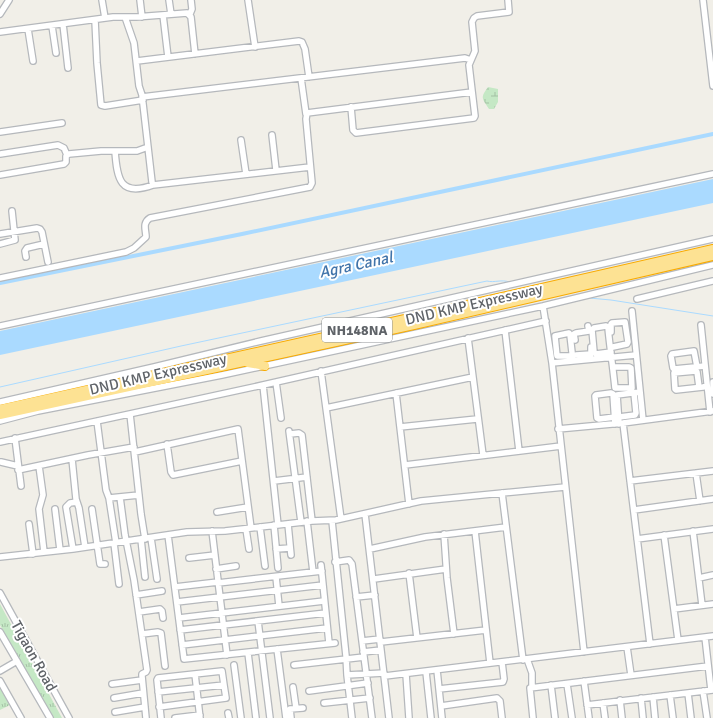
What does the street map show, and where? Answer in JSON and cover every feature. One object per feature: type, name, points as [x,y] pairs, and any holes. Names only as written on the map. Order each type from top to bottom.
[{"type":"highway","name":"DND KMP Expressway","points":[[0,409],[421,316],[713,249]]},
{"type":"highway","name":"DND KMP Expressway","points":[[0,415],[579,288],[713,256]]},
{"type":"highway","points":[[235,356],[237,347]]},
{"type":"highway","points":[[245,362],[265,366]]},
{"type":"street","points":[[0,14],[9,0]]},
{"type":"street","points":[[102,0],[105,18]]},
{"type":"street","points":[[140,0],[142,17]]},
{"type":"street","points":[[169,0],[171,14]]},
{"type":"street","points":[[191,0],[192,9],[190,14],[195,54]]},
{"type":"street","points":[[248,0],[255,47]]},
{"type":"street","points":[[351,107],[353,130],[356,133],[474,118],[469,65],[474,51],[471,27],[473,19],[478,16],[509,12],[508,0]]},
{"type":"street","points":[[702,0],[713,86]]},
{"type":"street","points":[[0,32],[105,18],[142,17],[186,12],[190,14]]},
{"type":"street","points":[[163,15],[168,57]]},
{"type":"street","points":[[125,17],[133,38],[137,61],[153,185]]},
{"type":"street","points":[[95,20],[101,105],[105,106],[142,99],[301,78],[465,58],[471,60]]},
{"type":"street","points":[[62,24],[68,68]]},
{"type":"street","points":[[52,26],[56,53]]},
{"type":"street","points":[[28,29],[33,61]]},
{"type":"street","points":[[137,61],[295,41],[302,42],[305,49],[309,77]]},
{"type":"street","points":[[0,278],[126,252],[134,248],[146,237],[145,225],[146,221],[150,218],[309,187],[312,184],[306,114],[301,78]]},
{"type":"street","points":[[306,114],[472,92]]},
{"type":"street","points":[[0,132],[62,122]]},
{"type":"street","points":[[272,135],[276,170]]},
{"type":"street","points":[[242,140],[246,174]]},
{"type":"street","points":[[0,154],[58,145],[64,148],[67,155],[66,162],[64,164],[0,175]]},
{"type":"street","points":[[67,155],[97,151],[137,151],[148,147]]},
{"type":"street","points":[[115,151],[117,171],[125,186],[130,189],[142,189],[153,185],[310,167]]},
{"type":"street","points":[[0,326],[713,174]]},
{"type":"street","points":[[0,244],[14,241],[16,238],[12,211]]},
{"type":"street","points":[[0,234],[39,228],[42,232],[48,262]]},
{"type":"street","points":[[0,402],[713,239]]},
{"type":"street","points":[[26,257],[25,251],[27,248],[44,244]]},
{"type":"street","points":[[0,421],[543,306],[713,266]]},
{"type":"street","points":[[636,298],[713,281]]},
{"type":"street","points":[[543,306],[552,363],[558,429],[584,652]]},
{"type":"street","points":[[632,311],[643,420]]},
{"type":"street","points":[[0,442],[263,385],[546,321]]},
{"type":"street","points":[[575,358],[569,333],[555,336],[558,357],[575,358],[612,353],[628,342],[625,322],[611,324],[612,353],[613,367],[615,388],[632,388],[631,368],[613,367]]},
{"type":"street","points":[[558,429],[619,424],[711,412],[701,325]]},
{"type":"street","points":[[612,353],[608,328],[606,326],[594,328],[592,330],[596,354],[636,354]]},
{"type":"street","points":[[552,363],[575,358],[591,354],[592,352],[588,329],[574,334],[575,358]]},
{"type":"street","points":[[505,330],[519,451]]},
{"type":"street","points":[[468,338],[477,418],[483,455]]},
{"type":"street","points":[[697,367],[694,351],[672,354],[671,356],[672,368],[674,369],[697,367],[705,366]]},
{"type":"street","points":[[321,371],[341,519]]},
{"type":"street","points":[[699,387],[696,371],[674,374],[674,389],[676,390],[707,386]]},
{"type":"street","points":[[326,408],[472,377]]},
{"type":"street","points":[[276,382],[281,418]]},
{"type":"street","points":[[713,382],[713,394]]},
{"type":"street","points":[[263,385],[274,481],[278,568]]},
{"type":"street","points":[[617,417],[617,395],[640,392]]},
{"type":"street","points":[[396,393],[409,504]]},
{"type":"street","points":[[634,393],[635,415],[617,417],[598,419],[595,396],[613,394],[617,417],[630,481],[650,644]]},
{"type":"street","points":[[130,414],[146,539],[157,579]]},
{"type":"street","points":[[400,427],[477,418]]},
{"type":"street","points":[[98,421],[106,490],[109,498],[115,543],[119,584]]},
{"type":"street","points":[[1,462],[18,468],[39,466],[102,453],[135,450],[167,444],[236,429],[239,431],[248,507],[249,549]]},
{"type":"street","points":[[307,521],[307,477],[302,435],[299,433],[290,433],[296,479],[307,521],[314,572]]},
{"type":"street","points":[[15,438],[21,486]]},
{"type":"street","points":[[167,444],[171,472],[173,475],[242,461]]},
{"type":"street","points":[[405,465],[561,446]]},
{"type":"street","points":[[72,459],[77,502],[80,512],[85,547]]},
{"type":"street","points":[[39,466],[43,495],[39,509],[44,552]]},
{"type":"street","points":[[630,481],[713,471]]},
{"type":"street","points":[[696,473],[700,501]]},
{"type":"street","points":[[274,481],[307,477]]},
{"type":"street","points":[[0,557],[72,549],[187,532],[260,527],[307,521],[332,521],[431,500],[565,487]]},
{"type":"street","points":[[502,493],[525,659],[532,673],[532,688],[530,688],[532,718]]},
{"type":"street","points":[[109,498],[140,495]]},
{"type":"street","points":[[120,497],[147,670],[142,675],[146,718]]},
{"type":"street","points":[[634,510],[713,499]]},
{"type":"street","points":[[72,549],[66,507],[70,503],[77,502]]},
{"type":"street","points":[[217,512],[248,507]]},
{"type":"street","points":[[55,509],[60,550]]},
{"type":"street","points":[[92,509],[100,564],[105,564]]},
{"type":"street","points":[[365,514],[374,579],[389,718]]},
{"type":"street","points":[[332,521],[352,718]]},
{"type":"street","points":[[29,524],[33,554]]},
{"type":"street","points":[[288,524],[291,556]]},
{"type":"street","points":[[260,527],[265,566]]},
{"type":"street","points":[[370,549],[444,534],[506,527]]},
{"type":"street","points":[[637,539],[713,529]]},
{"type":"street","points":[[212,531],[227,655]]},
{"type":"street","points":[[475,531],[490,664]]},
{"type":"street","points":[[693,532],[702,605]]},
{"type":"street","points":[[444,534],[446,569],[454,634]]},
{"type":"street","points":[[168,535],[183,658],[186,660],[332,643],[327,628],[321,568],[314,572],[276,577],[175,587]]},
{"type":"street","points":[[664,535],[678,640]]},
{"type":"street","points":[[145,576],[146,539]]},
{"type":"street","points":[[276,549],[290,548]]},
{"type":"street","points":[[189,558],[215,555]]},
{"type":"street","points":[[336,562],[351,561],[372,718]]},
{"type":"street","points":[[216,569],[236,566]]},
{"type":"street","points":[[374,579],[408,573],[446,569]]},
{"type":"street","points":[[408,573],[417,638]]},
{"type":"street","points":[[698,578],[713,575]]},
{"type":"street","points":[[276,577],[279,606]]},
{"type":"street","points":[[177,602],[277,592],[323,585]]},
{"type":"street","points":[[136,595],[162,591]]},
{"type":"street","name":"Tigaon Road","points":[[0,593],[67,718]]},
{"type":"street","points":[[356,597],[375,595]]},
{"type":"street","points":[[0,599],[67,718]]},
{"type":"street","points":[[179,618],[324,601]]},
{"type":"street","points":[[674,609],[713,604]]},
{"type":"street","points":[[139,612],[160,609],[162,611],[163,618]]},
{"type":"street","points":[[180,630],[326,613]]},
{"type":"street","points":[[258,621],[270,718]]},
{"type":"street","points":[[182,645],[327,628]]},
{"type":"street","points":[[362,641],[417,638],[486,630]]},
{"type":"street","points":[[0,632],[50,718]]},
{"type":"street","points":[[142,634],[158,632],[161,634],[165,666]]},
{"type":"street","points":[[347,675],[384,675],[426,672],[713,636]]},
{"type":"street","points":[[587,705],[712,690],[710,663],[705,637]]},
{"type":"street","points":[[627,647],[631,675]]},
{"type":"street","points":[[277,649],[286,718]]},
{"type":"street","points":[[294,665],[346,659],[381,650]]},
{"type":"street","points":[[248,653],[256,718]]},
{"type":"street","points":[[0,671],[17,661]]},
{"type":"street","points":[[439,689],[503,682],[502,662]]},
{"type":"street","points":[[532,688],[710,663]]},
{"type":"street","points":[[234,666],[241,718]]},
{"type":"street","points":[[437,670],[442,718]]},
{"type":"street","points":[[159,707],[198,701],[225,699],[222,671],[158,678],[159,707],[161,718]]},
{"type":"street","points":[[426,672],[431,718]]},
{"type":"street","points":[[175,718],[200,716],[195,674]]},
{"type":"street","points":[[406,674],[409,718]]},
{"type":"street","points":[[112,684],[142,680]]},
{"type":"street","points":[[0,681],[21,718]]},
{"type":"street","points":[[584,681],[589,718]]},
{"type":"street","points":[[309,690],[368,683]]},
{"type":"street","points":[[567,684],[572,718]]},
{"type":"street","points":[[158,692],[224,685]]},
{"type":"street","points":[[551,686],[555,718]]},
{"type":"street","points":[[293,687],[296,708]]},
{"type":"street","points":[[703,691],[707,718]]},
{"type":"street","points":[[688,692],[691,718]]},
{"type":"street","points":[[114,698],[143,693]]},
{"type":"street","points":[[670,694],[673,718]]},
{"type":"street","points":[[653,697],[655,718]]},
{"type":"street","points":[[324,703],[370,698]]},
{"type":"street","points":[[441,706],[499,698],[502,718]]},
{"type":"street","points":[[641,698],[643,718]]},
{"type":"street","points":[[620,700],[622,718]]},
{"type":"street","points":[[603,703],[605,718]]},
{"type":"street","points":[[115,712],[145,707]]},
{"type":"street","points":[[291,718],[290,710],[303,708]]},
{"type":"green space","points":[[488,87],[498,89],[498,102],[494,109],[489,109],[483,98]]},
{"type":"green space","points":[[0,604],[62,718],[52,718],[0,625]]},
{"type":"green space","points":[[0,688],[10,705],[0,710]]},
{"type":"water","name":"Agra Canal","points":[[713,179],[713,203],[0,355],[0,331]]},
{"type":"waterway","points":[[0,283],[242,234],[713,134]]},
{"type":"waterway","points":[[0,387],[181,346],[487,281],[509,282]]},
{"type":"waterway","points":[[589,298],[713,316]]}]
